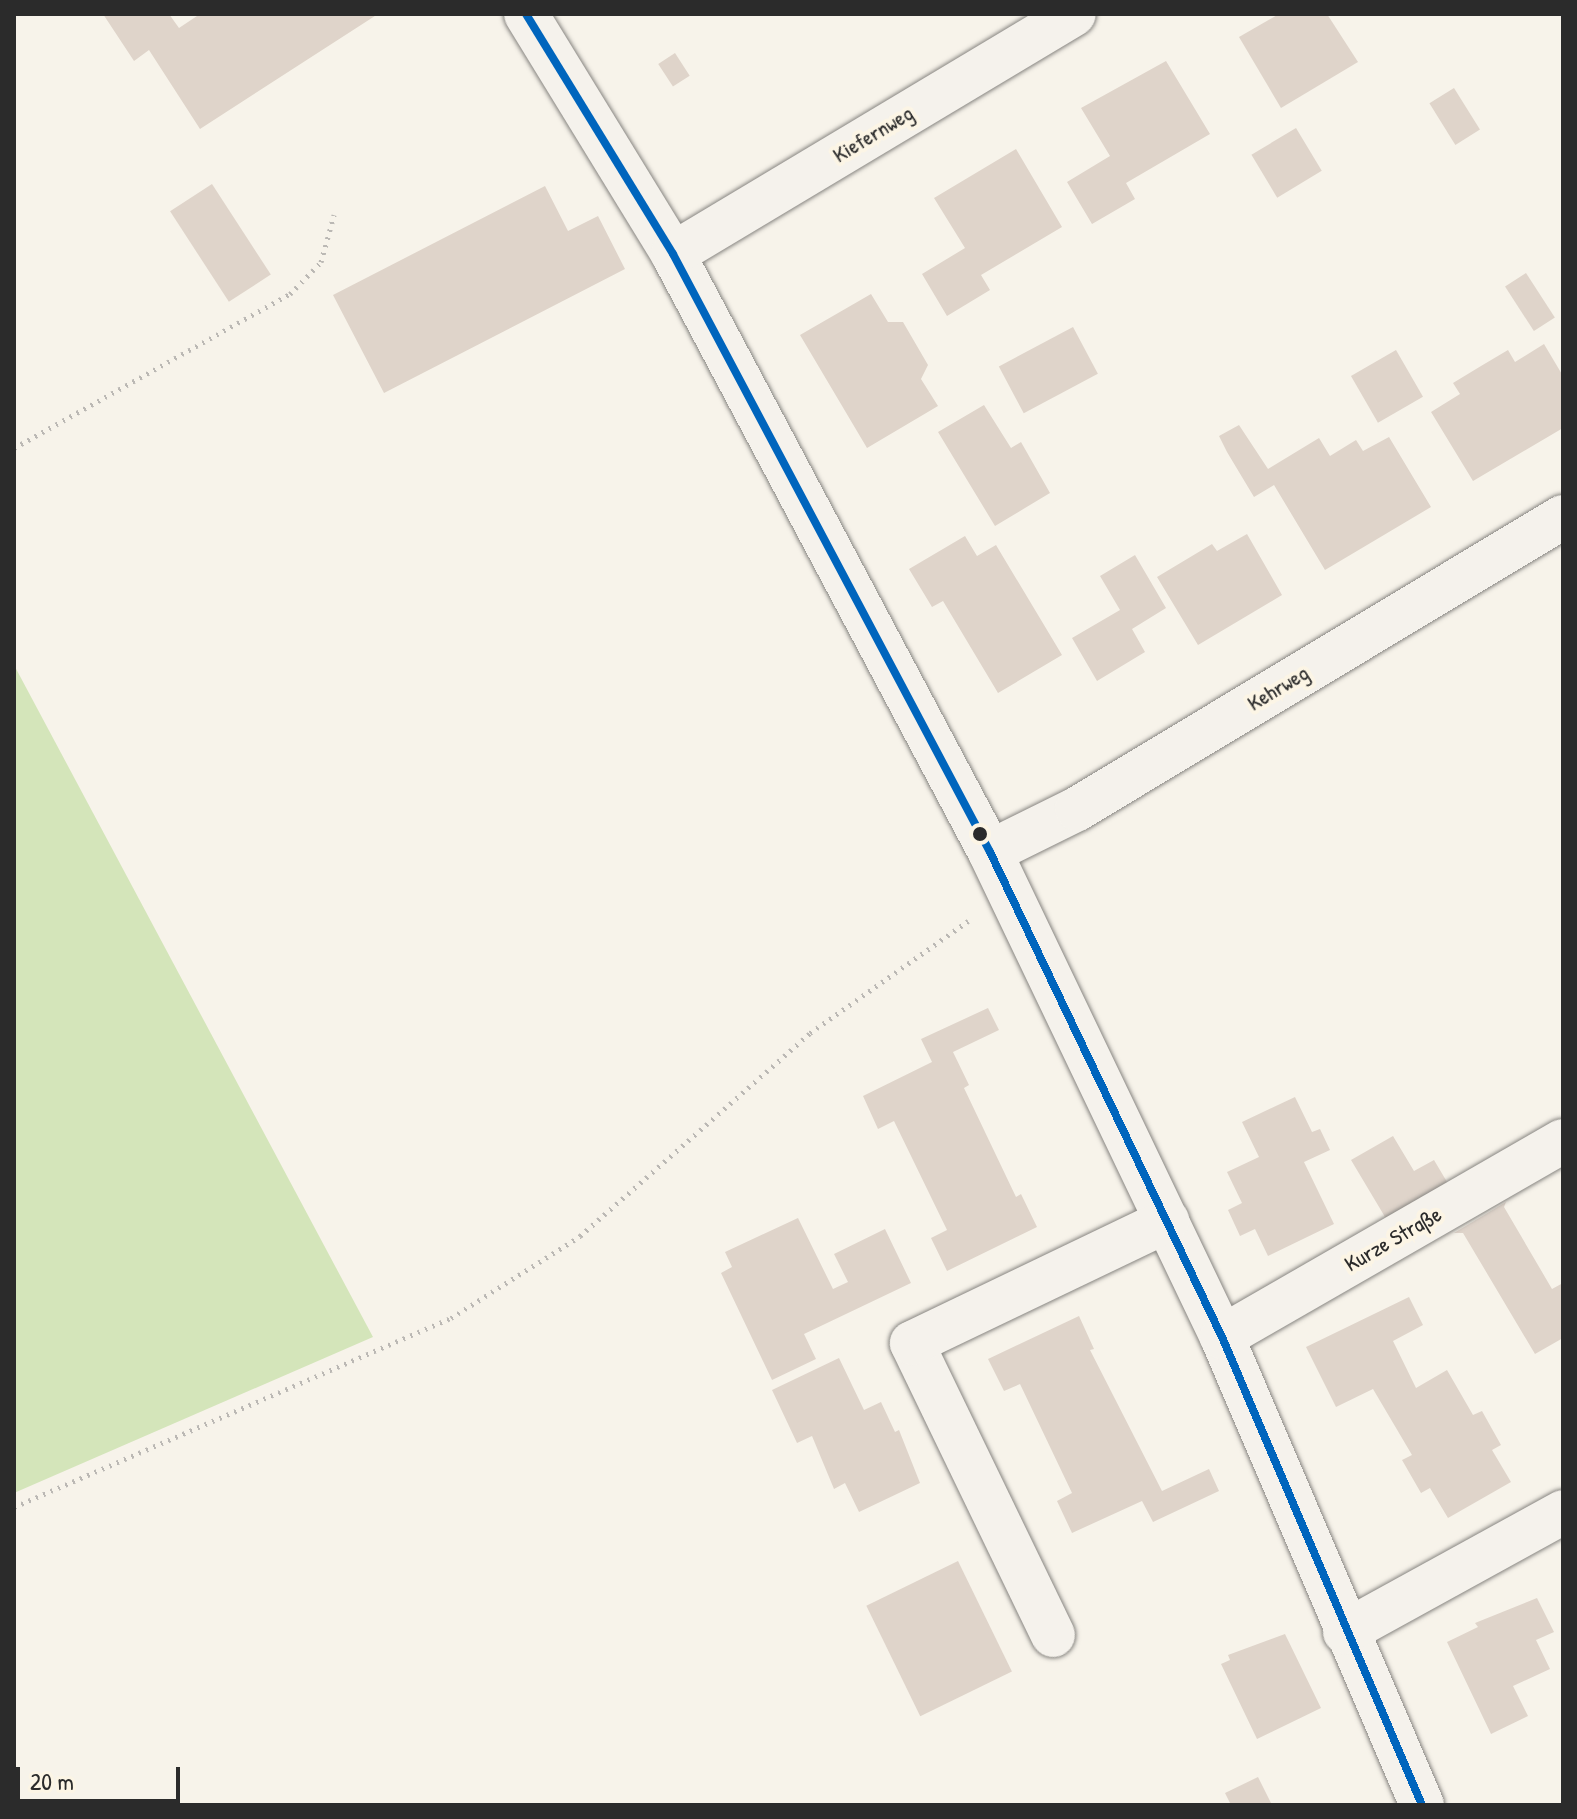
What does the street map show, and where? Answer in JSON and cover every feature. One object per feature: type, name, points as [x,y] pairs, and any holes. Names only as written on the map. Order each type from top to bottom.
[{"type":"street","points":[[526,14],[673,254],[990,852],[1222,1337],[1345,1632],[1422,1805]]},
{"type":"street","name":"Kiefernweg","points":[[673,254],[1074,14]]},
{"type":"street","name":"Kehrweg","points":[[990,852],[1077,809],[1563,517]]},
{"type":"street","name":"Kurze Straße","points":[[1222,1337],[1563,1141]]},
{"type":"street","points":[[1053,1635],[912,1343],[1167,1221]]},
{"type":"street","points":[[1345,1632],[1563,1512]]},
{"type":"path","points":[[14,448],[290,294],[321,262],[334,215]]},
{"type":"path","points":[[14,1507],[451,1318],[580,1236],[810,1033],[959,925],[1012,900]]},
{"type":"green space","points":[[14,665],[373,1337],[14,1493]]},
{"type":"building","points":[[103,14],[169,14],[179,28],[200,14],[378,14],[200,129],[149,50],[134,61]]},
{"type":"building","points":[[1279,14],[1327,14],[1358,62],[1281,108],[1239,37]]},
{"type":"building","points":[[675,53],[690,76],[673,87],[658,64]]},
{"type":"building","points":[[1166,61],[1210,134],[1126,183],[1135,199],[1092,224],[1067,182],[1110,156],[1081,108]]},
{"type":"building","points":[[1454,88],[1480,130],[1455,145],[1429,103]]},
{"type":"building","points":[[1296,128],[1322,171],[1277,198],[1251,155]]},
{"type":"building","points":[[1016,149],[1062,227],[981,275],[990,290],[947,316],[922,274],[965,248],[934,198]]},
{"type":"building","points":[[212,184],[271,275],[229,302],[170,211]]},
{"type":"building","points":[[545,186],[568,231],[598,216],[625,269],[384,393],[333,295]]},
{"type":"building","points":[[1526,273],[1555,317],[1534,331],[1505,287]]},
{"type":"building","points":[[871,294],[888,322],[903,322],[928,365],[921,379],[938,406],[867,448],[800,335]]},
{"type":"building","points":[[1073,327],[1098,374],[1024,413],[999,366]]},
{"type":"building","points":[[1544,344],[1563,376],[1563,428],[1473,481],[1431,412],[1460,394],[1453,383],[1481,366],[1508,350],[1515,362]]},
{"type":"building","points":[[1396,350],[1423,397],[1378,423],[1351,376]]},
{"type":"building","points":[[984,405],[1011,448],[1021,442],[1050,493],[995,526],[938,432]]},
{"type":"building","points":[[1239,425],[1268,469],[1319,438],[1330,456],[1356,440],[1363,451],[1389,437],[1431,507],[1325,570],[1274,485],[1254,497],[1227,452],[1219,436]]},
{"type":"building","points":[[1247,534],[1282,595],[1198,645],[1157,577],[1212,544],[1217,551]]},
{"type":"building","points":[[965,536],[977,556],[996,545],[1062,655],[998,693],[943,601],[932,607],[909,569]]},
{"type":"building","points":[[1135,555],[1166,608],[1132,629],[1145,652],[1097,681],[1072,638],[1120,610],[1100,576]]},
{"type":"building","points":[[988,1008],[999,1030],[953,1052],[969,1085],[964,1088],[1016,1197],[1021,1194],[1037,1227],[947,1271],[931,1238],[947,1230],[894,1121],[878,1129],[863,1096],[932,1062],[921,1039]]},
{"type":"building","points":[[1295,1097],[1312,1132],[1320,1129],[1330,1150],[1304,1162],[1334,1224],[1268,1256],[1255,1229],[1240,1236],[1228,1210],[1242,1203],[1227,1172],[1259,1157],[1242,1122]]},
{"type":"building","points":[[1393,1136],[1414,1171],[1434,1160],[1453,1192],[1391,1227],[1351,1160]]},
{"type":"building","points":[[1506,1202],[1504,1207],[1552,1289],[1563,1283],[1563,1338],[1535,1354],[1463,1233],[1454,1233]]},
{"type":"building","points":[[798,1218],[833,1289],[848,1282],[834,1254],[885,1229],[911,1283],[804,1334],[816,1359],[772,1380],[721,1273],[732,1267],[725,1252]]},
{"type":"building","points":[[1409,1297],[1423,1325],[1393,1341],[1416,1388],[1447,1370],[1473,1415],[1482,1411],[1501,1445],[1492,1450],[1511,1482],[1448,1518],[1430,1488],[1421,1493],[1402,1460],[1412,1455],[1373,1389],[1336,1407],[1306,1347]]},
{"type":"building","points":[[1079,1316],[1094,1349],[1090,1350],[1162,1491],[1209,1469],[1219,1491],[1153,1522],[1142,1501],[1072,1533],[1057,1501],[1072,1493],[1020,1384],[1004,1391],[988,1359]]},
{"type":"building","points":[[839,1358],[864,1410],[881,1402],[895,1432],[899,1430],[920,1483],[859,1512],[845,1483],[834,1489],[812,1436],[797,1443],[772,1390]]},
{"type":"building","points":[[958,1561],[1012,1672],[920,1716],[866,1606]]},
{"type":"building","points":[[1537,1598],[1554,1632],[1536,1640],[1550,1669],[1513,1686],[1528,1716],[1491,1734],[1447,1642],[1478,1627],[1475,1623]]},
{"type":"building","points":[[1285,1634],[1321,1708],[1257,1739],[1221,1664],[1230,1660],[1228,1655]]},
{"type":"building","points":[[1258,1777],[1272,1805],[1231,1805],[1225,1793]]},
{"type":"transit line","points":[[526,14],[673,254],[990,852],[1222,1337],[1422,1805]]}]
